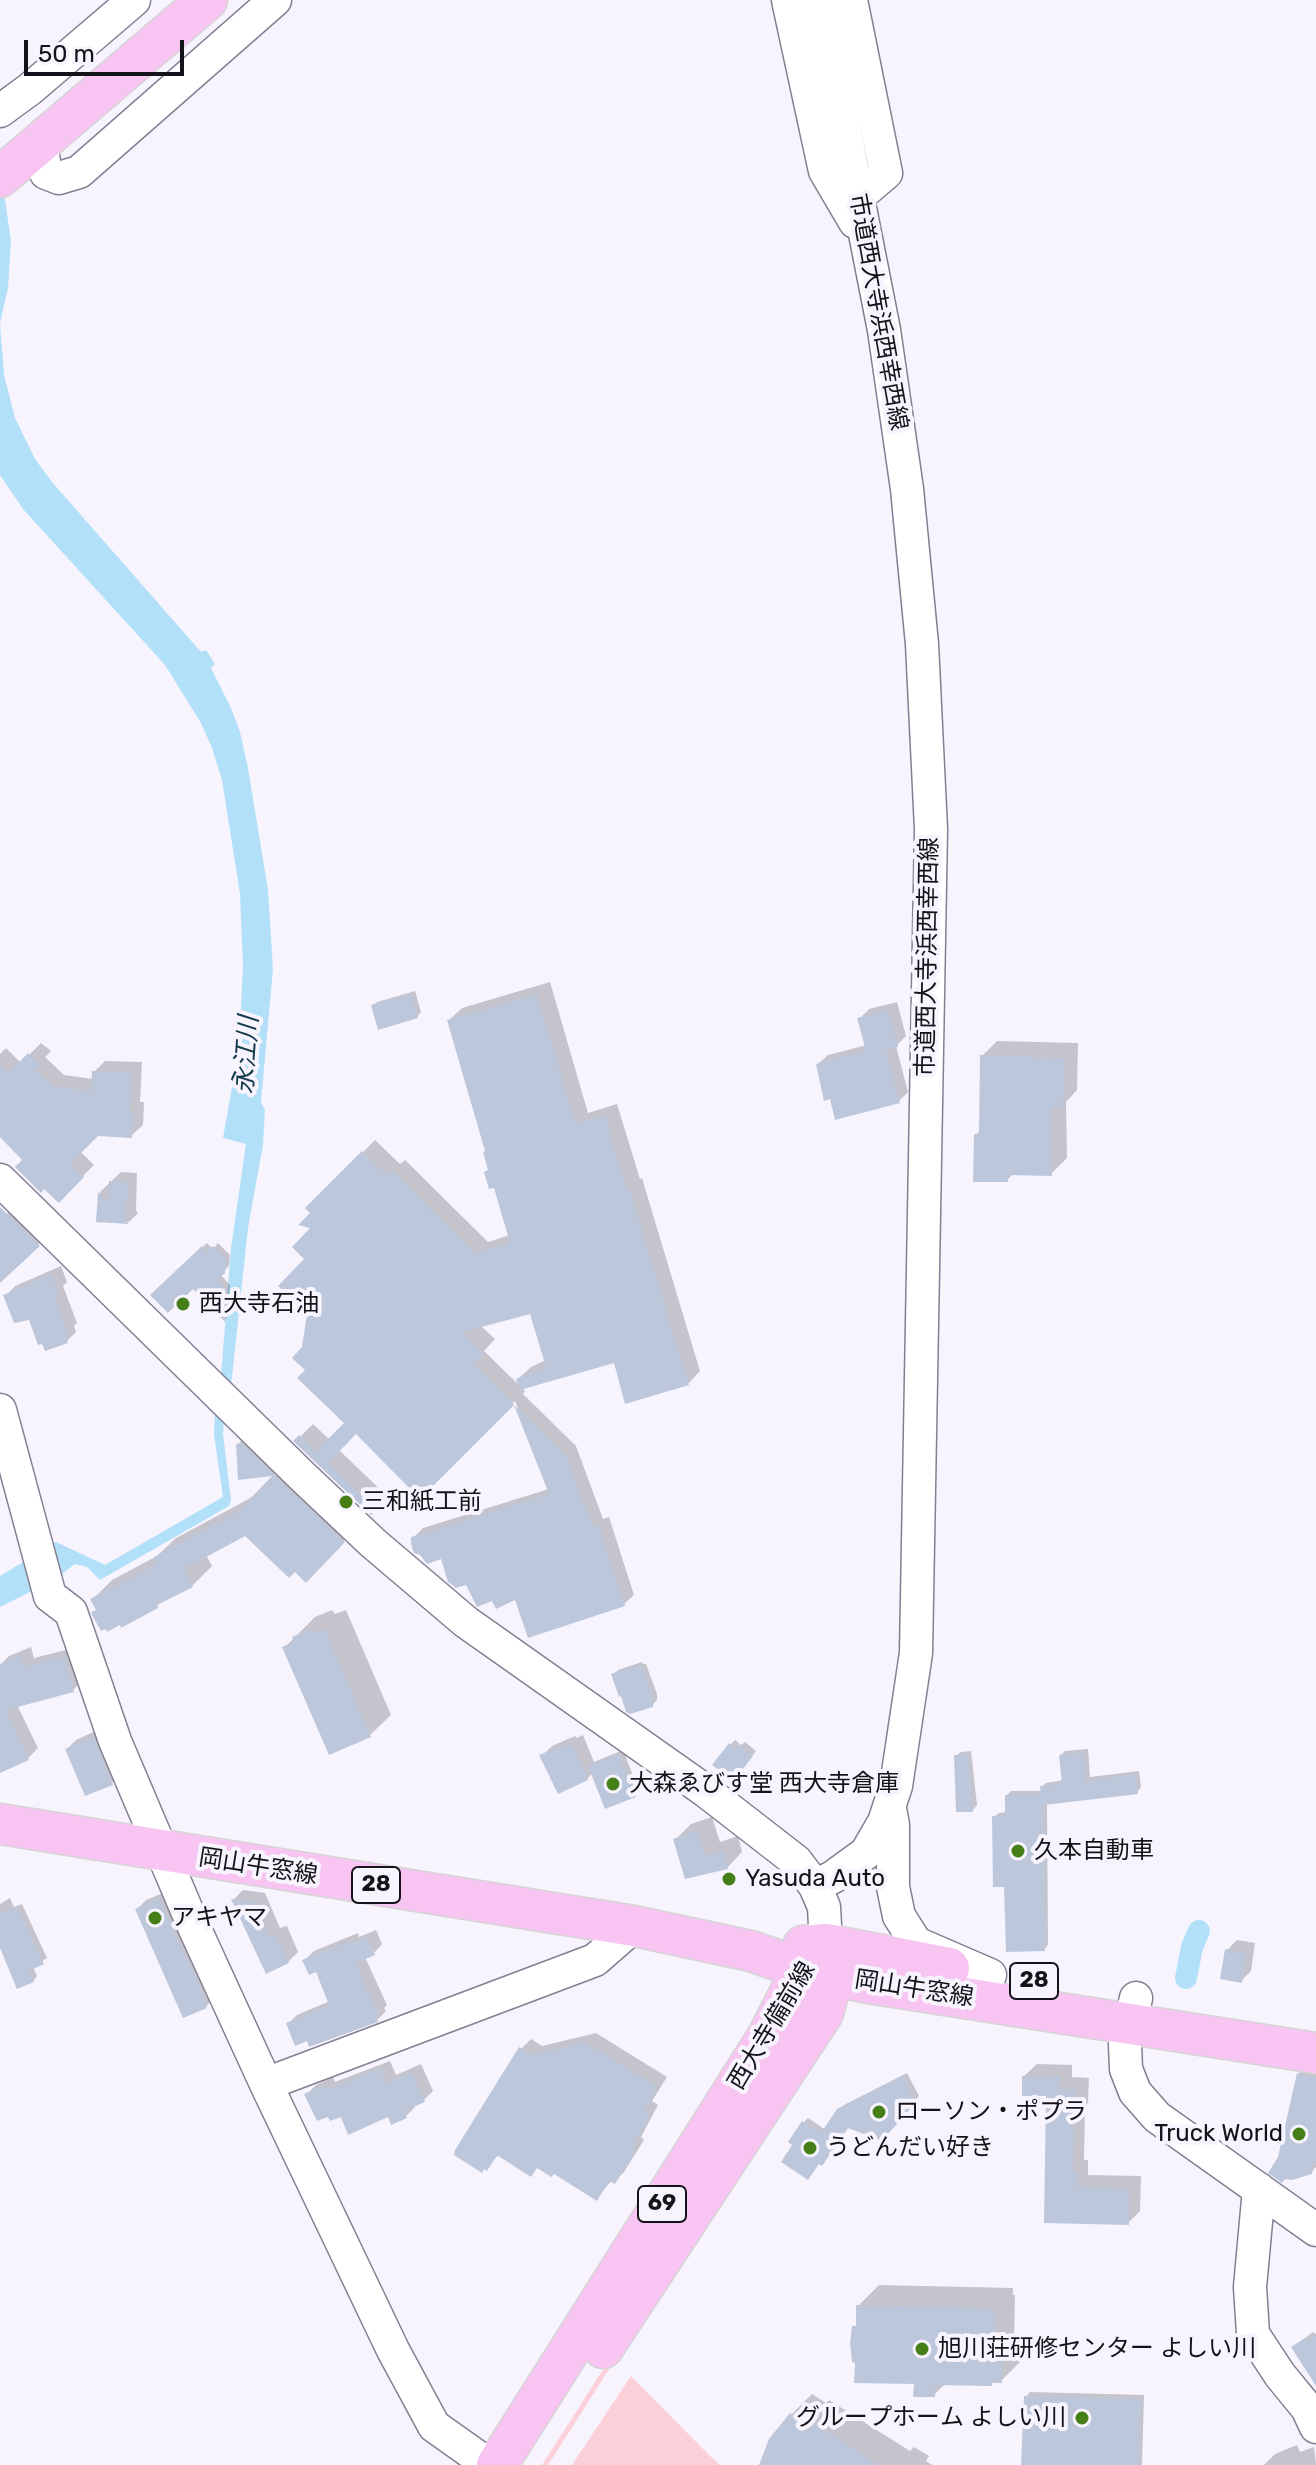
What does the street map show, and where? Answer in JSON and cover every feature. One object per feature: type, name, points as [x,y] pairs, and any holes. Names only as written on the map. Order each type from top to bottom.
[{"type":"main road","points":[[26,154],[207,0]]},
{"type":"main road","name":"岡山牛窓線","points":[[0,1824],[634,1926],[832,1968],[1133,2010],[1316,2028]]},
{"type":"main road","name":"岡山牛窓線","points":[[832,1968],[990,1975],[1316,2053]]},
{"type":"main road","name":"西大寺備前線","points":[[497,2465],[768,2036],[832,1968]]},
{"type":"main road","name":"西大寺備前線","points":[[528,2465],[823,2013],[832,1968]]},
{"type":"street","points":[[134,0],[16,99],[26,154],[46,173],[59,178],[79,172],[275,0]]},
{"type":"street","points":[[788,0],[825,171],[867,242]]},
{"type":"street","name":"市道西大寺浜西幸西線","points":[[815,1886],[866,1853],[890,1806],[896,1786],[916,1653],[931,829],[922,644],[907,489],[884,330],[819,0]]},
{"type":"street","points":[[851,0],[886,173],[859,196]]},
{"type":"street","points":[[0,1180],[364,1534],[466,1622],[707,1792],[796,1861],[815,1886],[824,1907],[832,1968]]},
{"type":"street","points":[[0,1410],[50,1596],[71,1612],[115,1741],[199,1938],[266,2084],[393,2350],[434,2426],[489,2465]]},
{"type":"street","points":[[890,1806],[893,1887],[899,1916],[916,1943],[990,1975]]},
{"type":"street","points":[[266,2084],[595,1960],[634,1926]]},
{"type":"street","points":[[1133,2010],[1125,2045],[1126,2069],[1135,2092],[1157,2117],[1316,2230]]},
{"type":"street","points":[[1259,2189],[1250,2287],[1253,2334],[1307,2408],[1316,2427]]},
{"type":"shaded area","points":[[659,2282],[663,2285],[548,2465],[542,2465]]},
{"type":"shaded area","points":[[631,2376],[709,2455],[720,2465],[572,2465]]},
{"type":"water","points":[[0,165],[11,241],[8,288],[0,323]]},
{"type":"water","name":"永江川","points":[[0,323],[4,375],[15,418],[35,459],[201,652],[206,650],[215,664],[211,668],[240,732],[248,768],[268,890],[273,969],[261,1102],[265,1110],[263,1145],[248,1228],[231,1386],[224,1415],[229,1506],[100,1580],[87,1567],[75,1564],[54,1580],[0,1607],[0,1576],[56,1542],[105,1565],[223,1497],[214,1435],[215,1408],[221,1376],[231,1248],[246,1144],[223,1138],[239,1048],[243,966],[240,894],[222,780],[201,723],[165,665],[23,509],[0,475]]},
{"type":"building","points":[[411,994],[418,1018],[378,1030],[371,1005]]},
{"type":"building","points":[[537,994],[576,1124],[605,1115],[689,1385],[625,1404],[614,1363],[520,1390],[516,1379],[546,1367],[530,1314],[463,1332],[484,1353],[473,1364],[514,1405],[420,1499],[356,1434],[328,1463],[376,1510],[371,1515],[293,1441],[299,1435],[316,1451],[344,1423],[297,1378],[305,1370],[292,1358],[302,1347],[307,1314],[278,1286],[304,1259],[292,1247],[310,1228],[298,1225],[310,1213],[305,1208],[362,1151],[387,1175],[391,1170],[475,1253],[510,1243],[494,1188],[489,1189],[484,1172],[488,1170],[485,1151],[447,1020]]},
{"type":"building","points":[[888,1010],[898,1047],[886,1050],[900,1103],[835,1120],[830,1099],[824,1101],[816,1064],[866,1051],[857,1018]]},
{"type":"building","points":[[28,1053],[41,1064],[35,1070],[53,1086],[91,1091],[92,1071],[131,1073],[132,1138],[98,1136],[70,1164],[84,1177],[59,1203],[44,1189],[41,1193],[15,1167],[22,1160],[0,1137],[0,1065],[9,1073]]},
{"type":"building","points":[[980,1055],[1064,1058],[1063,1107],[1051,1107],[1052,1176],[1008,1175],[1008,1182],[973,1182],[974,1134],[979,1134]]},
{"type":"building","points":[[109,1181],[128,1182],[126,1221],[129,1224],[96,1222],[98,1192],[108,1202]]},
{"type":"building","points":[[0,1207],[40,1246],[0,1283]]},
{"type":"building","points":[[202,1246],[207,1252],[213,1246],[227,1260],[225,1273],[217,1280],[227,1290],[225,1322],[193,1289],[168,1313],[150,1295]]},
{"type":"building","points":[[51,1274],[59,1293],[54,1295],[68,1334],[65,1335],[68,1343],[45,1351],[42,1344],[38,1345],[29,1320],[14,1323],[3,1295]]},
{"type":"building","points":[[514,1405],[566,1456],[593,1527],[599,1525],[625,1606],[528,1638],[515,1600],[496,1609],[492,1601],[477,1607],[466,1585],[456,1588],[448,1582],[441,1559],[427,1564],[414,1553],[411,1544],[411,1537],[549,1494]]},
{"type":"building","points":[[241,1443],[345,1542],[306,1583],[295,1572],[289,1578],[245,1536],[184,1569],[193,1587],[121,1628],[120,1625],[107,1632],[106,1629],[101,1631],[92,1615],[91,1612],[96,1610],[90,1599],[157,1564],[154,1557],[237,1512],[272,1476],[238,1480],[236,1444]]},
{"type":"building","points":[[312,1629],[314,1634],[325,1629],[371,1737],[329,1755],[282,1647],[294,1642],[292,1637]]},
{"type":"building","points":[[21,1655],[24,1666],[65,1656],[74,1692],[6,1710],[29,1760],[0,1773],[0,1664]]},
{"type":"building","points":[[638,1665],[642,1667],[653,1707],[630,1714],[626,1712],[611,1674]]},
{"type":"building","points":[[93,1736],[113,1785],[85,1796],[65,1749]]},
{"type":"building","points":[[729,1743],[736,1749],[739,1745],[753,1756],[734,1781],[712,1765]]},
{"type":"building","points":[[572,1744],[588,1780],[558,1794],[539,1755]]},
{"type":"building","name":"久本自動車","points":[[1084,1752],[1086,1781],[1136,1774],[1138,1794],[1044,1805],[1045,1951],[1006,1952],[1004,1887],[993,1887],[992,1816],[1005,1816],[1005,1795],[1041,1794],[1040,1786],[1062,1784],[1059,1755]]},
{"type":"building","name":"大森ゑびす堂 西大寺倉庫","points":[[619,1754],[636,1797],[605,1809],[588,1766]]},
{"type":"building","points":[[968,1754],[973,1812],[956,1812],[954,1755]]},
{"type":"building","points":[[697,1831],[705,1856],[723,1850],[728,1869],[685,1879],[673,1839]]},
{"type":"building","points":[[159,1898],[207,2008],[183,2018],[135,1909]]},
{"type":"building","points":[[231,1899],[255,1902],[270,1937],[276,1934],[289,1963],[266,1974]]},
{"type":"building","points":[[17,1907],[44,1964],[29,1971],[34,1982],[17,1989],[0,1948],[0,1913]]},
{"type":"building","points":[[367,1937],[375,1955],[356,1963],[379,2016],[376,2017],[378,2022],[309,2047],[307,2041],[295,2046],[286,2023],[329,2005],[316,1972],[309,1975],[302,1960]]},
{"type":"building","points":[[1225,1949],[1246,1953],[1242,1983],[1220,1979]]},
{"type":"building","points":[[585,2042],[658,2087],[644,2112],[650,2115],[632,2148],[636,2150],[615,2184],[609,2181],[597,2201],[554,2174],[551,2177],[537,2168],[531,2177],[497,2155],[487,2171],[484,2169],[482,2173],[454,2155],[519,2047],[531,2055]]},
{"type":"building","points":[[380,2068],[386,2083],[412,2072],[425,2102],[404,2111],[407,2118],[391,2125],[388,2117],[348,2135],[341,2117],[317,2121],[304,2094],[324,2085],[326,2090]]},
{"type":"building","name":"Truck World","points":[[1297,2073],[1316,2077],[1316,2163],[1312,2174],[1285,2179],[1282,2183],[1268,2173],[1278,2157]]},
{"type":"building","points":[[902,2076],[916,2102],[882,2141],[848,2128],[822,2166],[819,2164],[808,2180],[781,2162],[792,2145],[788,2142],[802,2121],[821,2133],[837,2109]]},
{"type":"building","points":[[1022,2076],[1060,2076],[1060,2089],[1077,2089],[1073,2171],[1077,2171],[1077,2187],[1129,2188],[1129,2225],[1044,2223],[1046,2096],[1022,2096]]},
{"type":"building","name":"旭川荘研修センター よしい川","points":[[856,2305],[993,2308],[993,2315],[996,2315],[994,2359],[1002,2361],[1002,2383],[992,2383],[992,2386],[935,2385],[935,2397],[913,2397],[914,2384],[854,2383],[855,2363],[852,2362],[850,2343],[852,2326],[856,2326]]},
{"type":"building","points":[[1316,2335],[1316,2386],[1291,2347]]},
{"type":"building","name":"グループホーム よしい川","points":[[1024,2396],[1141,2399],[1139,2465],[1021,2465]]},
{"type":"building","points":[[790,2413],[805,2422],[807,2419],[879,2465],[759,2465],[769,2439]]},
{"type":"waterway","points":[[1186,1978],[1192,1947],[1199,1931]]},
{"type":"place","name":"西大寺石油","points":[[183,1304]]},
{"type":"place","name":"三和紙工前","points":[[346,1502]]},
{"type":"place","name":"大森ゑびす堂 西大寺倉庫","points":[[613,1784]]},
{"type":"place","name":"久本自動車","points":[[1018,1851]]},
{"type":"place","name":"Yasuda Auto","points":[[729,1879]]},
{"type":"place","name":"アキヤマ","points":[[155,1918]]},
{"type":"place","name":"ローソン・ポプラ","points":[[879,2112]]},
{"type":"place","name":"Truck World","points":[[1299,2134]]},
{"type":"place","name":"うどんだい好き","points":[[810,2148]]},
{"type":"place","name":"旭川荘研修センター よしい川","points":[[922,2349]]},
{"type":"place","name":"グループホーム よしい川","points":[[1082,2418]]}]
